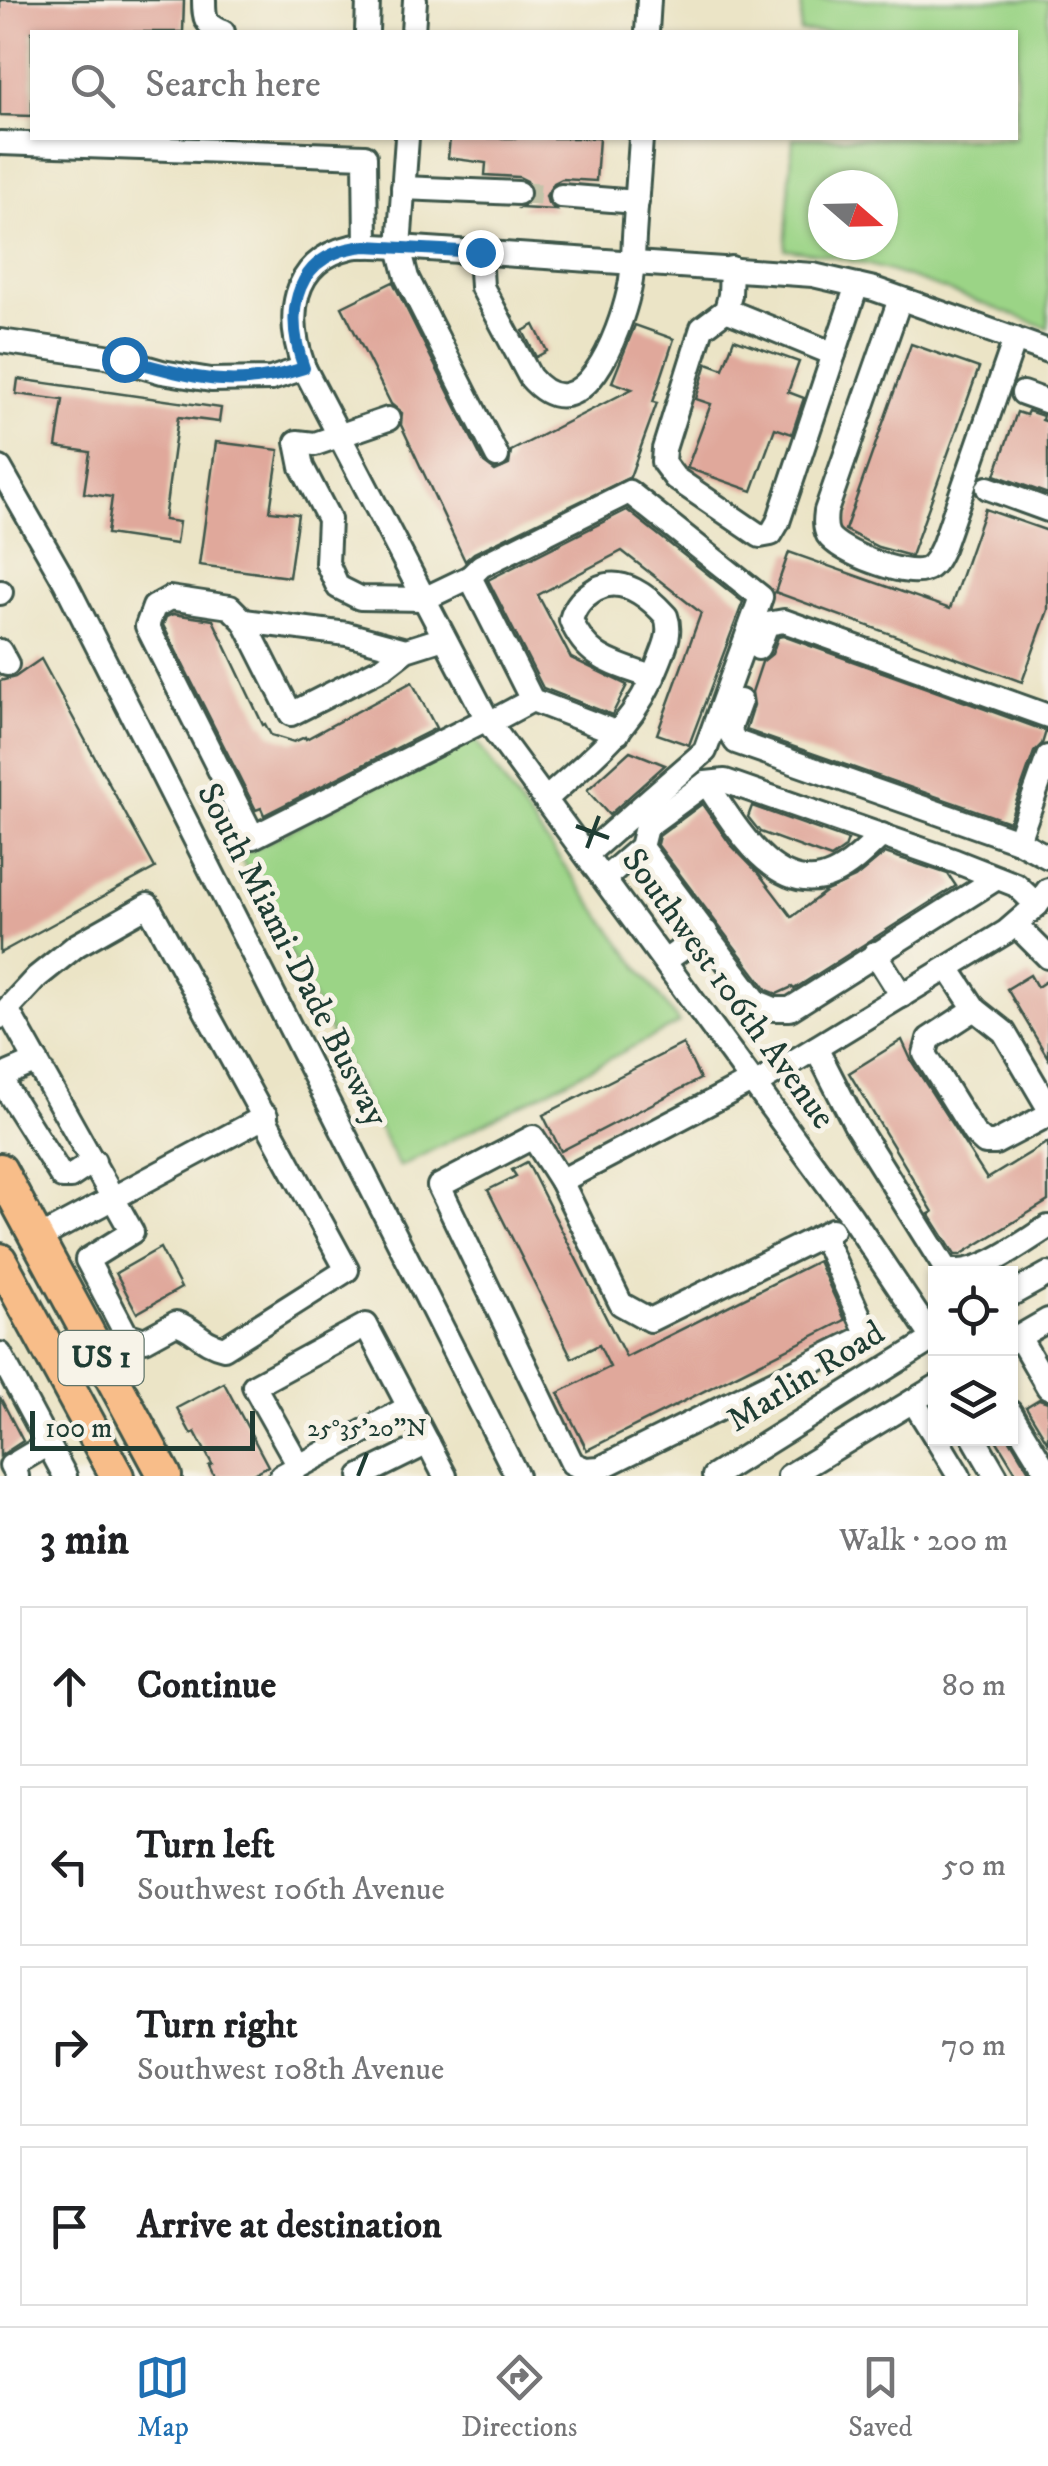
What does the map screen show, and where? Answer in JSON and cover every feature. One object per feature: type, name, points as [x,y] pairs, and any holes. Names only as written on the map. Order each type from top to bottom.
[{"type":"highway","name":"US 1","points":[[0,1170],[165,1476]]},
{"type":"highway","points":[[0,1259],[37,1240]]},
{"type":"highway","name":"US 1","points":[[0,1259],[116,1476]]},
{"type":"street","points":[[204,0],[204,19],[220,30]]},
{"type":"street","points":[[367,30],[368,0]]},
{"type":"street","points":[[413,30],[415,0]]},
{"type":"street","points":[[647,30],[649,0]]},
{"type":"street","points":[[406,140],[399,247],[406,278],[497,456]]},
{"type":"street","points":[[480,252],[482,287],[540,388],[566,396],[590,381],[604,358],[630,290],[641,140]]},
{"type":"street","points":[[0,143],[365,147],[366,246],[795,272],[857,285],[1048,351]]},
{"type":"street","points":[[403,188],[518,193]]},
{"type":"street","points":[[561,196],[636,202]]},
{"type":"street","name":"Southwest 106th Avenue","points":[[366,246],[352,247],[325,259],[305,279],[297,297],[294,340],[304,368],[444,638],[488,721],[851,1216],[928,1330]]},
{"type":"street","points":[[730,268],[726,310],[702,328],[663,462],[675,478],[754,534],[770,534],[778,522],[857,285]]},
{"type":"street","points":[[900,299],[826,511],[825,524],[837,544],[875,561],[913,572],[930,567],[938,557],[1014,339]]},
{"type":"street","points":[[726,310],[834,354]]},
{"type":"street","points":[[0,340],[106,356],[179,376],[212,380],[271,379],[304,368]]},
{"type":"street","points":[[1023,393],[1048,402]]},
{"type":"street","points":[[388,419],[315,444],[297,442],[302,467],[329,519],[327,564],[332,581],[345,593],[360,598],[424,599],[629,492],[761,597],[705,751],[587,854]]},
{"type":"street","name":"South Miami-Dade Busway","points":[[0,468],[48,549],[517,1476]]},
{"type":"street","points":[[988,488],[1048,510]]},
{"type":"street","points":[[470,577],[532,700],[618,733]]},
{"type":"street","points":[[546,800],[638,709],[653,678],[670,634],[666,616],[620,584],[606,584],[585,596],[571,620],[584,646],[599,657],[653,678]]},
{"type":"street","points":[[444,638],[406,650],[384,667],[291,714],[244,621],[230,606],[170,598],[154,607],[147,626],[253,837],[532,700]]},
{"type":"street","points":[[244,621],[347,634],[406,650]]},
{"type":"street","points":[[1048,716],[784,621],[767,624],[729,730],[736,742],[1048,856]]},
{"type":"street","points":[[1018,842],[1048,757]]},
{"type":"street","points":[[706,783],[757,856],[794,875],[811,879],[836,872],[882,835]]},
{"type":"street","points":[[562,1181],[816,1048],[1016,925],[1043,897],[738,784],[706,783],[646,828],[640,847],[605,878]]},
{"type":"street","points":[[640,847],[757,1002],[774,1010],[790,1010],[997,878]]},
{"type":"street","points":[[148,905],[347,1270],[224,1348],[208,1344],[189,1327],[176,1323],[144,1340],[126,1334],[87,1260],[132,1232],[37,1061],[4,1014],[37,977],[77,945],[148,905]]},
{"type":"street","points":[[1016,925],[1048,957]]},
{"type":"street","points":[[665,961],[706,932]]},
{"type":"street","points":[[875,954],[902,996]]},
{"type":"street","points":[[948,968],[975,1009],[1004,1032],[1048,1107]]},
{"type":"street","points":[[975,1009],[929,1040],[924,1051],[974,1132],[986,1143],[995,1143],[1048,1116]]},
{"type":"street","points":[[816,1048],[854,1124],[945,1268],[972,1271],[1048,1227]]},
{"type":"street","points":[[37,1061],[9,1073],[4,1080],[7,1090],[62,1177],[70,1177],[94,1161]]},
{"type":"street","points":[[37,1240],[266,1116]]},
{"type":"street","points":[[823,1236],[868,1335],[600,1468],[585,1469],[572,1463],[439,1186],[533,1138],[562,1181],[621,1304],[650,1320],[823,1236],[851,1216]]},
{"type":"street","points":[[1018,1291],[1048,1274]]},
{"type":"street","points":[[1018,1338],[1048,1320]]},
{"type":"street","points":[[409,1406],[290,1471],[254,1386],[366,1325],[409,1406],[428,1443],[446,1476]]},
{"type":"street","points":[[1018,1344],[1048,1386]]},
{"type":"street","name":"Marlin Road","points":[[714,1476],[747,1468],[928,1345]]},
{"type":"street","points":[[0,1354],[65,1476]]},
{"type":"street","points":[[789,1476],[928,1392]]},
{"type":"street","points":[[913,1401],[928,1425]]},
{"type":"street","points":[[1018,1425],[1048,1474]]},
{"type":"street","points":[[370,1427],[401,1466]]},
{"type":"street","points":[[361,1476],[401,1466],[428,1443]]},
{"type":"street","points":[[9,1471],[48,1444]]},
{"type":"street","points":[[941,1446],[959,1476]]},
{"type":"street","points":[[979,1446],[996,1476]]},
{"type":"green space","points":[[802,0],[1048,0],[1048,328],[847,260],[898,260],[898,170],[808,170],[808,252],[785,249],[793,140],[1018,140],[1018,30],[800,30]]},
{"type":"green space","points":[[473,736],[679,1023],[399,1167],[240,856]]},
{"type":"building","points":[[0,0],[184,0],[183,30],[30,30],[30,116],[0,115]]},
{"type":"building","points":[[450,140],[599,140],[596,181],[562,179],[554,183],[546,196],[556,210],[520,208],[533,195],[527,181],[485,175],[486,163],[448,158]]},
{"type":"building","points":[[393,282],[484,463],[495,471],[509,465],[511,451],[632,389],[612,382],[635,325],[674,339],[653,402],[657,403],[630,477],[474,553],[465,561],[401,425],[402,413],[391,404],[342,307]]},
{"type":"building","points":[[534,325],[547,351],[536,357],[523,331]]},
{"type":"building","points":[[734,339],[799,362],[788,392],[804,398],[792,434],[775,428],[752,491],[687,468],[711,404],[696,399],[707,363],[723,369]]},
{"type":"building","points":[[911,344],[979,368],[911,556],[878,547],[845,530]]},
{"type":"building","points":[[18,379],[221,408],[219,422],[178,417],[164,520],[179,522],[176,544],[107,534],[112,497],[84,493],[90,452],[56,447],[63,400],[16,394]]},
{"type":"building","points":[[1028,411],[1048,422],[1048,494],[995,475],[1017,412],[1026,415]]},
{"type":"building","points":[[216,442],[279,450],[270,511],[298,514],[289,577],[199,565]]},
{"type":"building","points":[[985,509],[1048,531],[1048,610],[1022,682],[775,592],[789,552],[950,609]]},
{"type":"building","points":[[627,510],[743,602],[689,745],[657,734],[701,613],[622,551],[538,595],[571,658],[627,685],[612,715],[543,688],[488,580]]},
{"type":"building","points":[[173,614],[213,620],[271,735],[294,742],[306,739],[412,682],[436,728],[264,815],[261,808],[256,810],[163,625],[166,617]]},
{"type":"building","points":[[778,637],[1046,731],[1034,752],[1009,822],[746,730],[762,662],[772,654]]},
{"type":"building","points":[[41,659],[155,868],[0,953],[0,681],[15,677]]},
{"type":"building","points":[[630,751],[665,765],[609,815],[587,790]]},
{"type":"building","points":[[702,804],[730,844],[792,917],[826,891],[855,878],[885,853],[948,874],[956,886],[794,989],[777,994],[767,990],[657,844],[659,836]]},
{"type":"building","points":[[752,806],[848,840],[845,848],[831,858],[760,832],[748,817]]},
{"type":"building","points":[[1030,975],[1037,987],[1048,980],[1048,1058],[1007,989]]},
{"type":"building","points":[[902,1040],[987,1179],[1048,1142],[1048,1201],[960,1255],[955,1255],[929,1214],[933,1212],[849,1073]]},
{"type":"building","points":[[683,1044],[700,1079],[561,1151],[543,1115]]},
{"type":"building","points":[[527,1162],[626,1357],[818,1261],[845,1320],[587,1450],[558,1393],[610,1367],[599,1345],[572,1358],[488,1190],[516,1176],[512,1170]]},
{"type":"building","points":[[160,1248],[181,1288],[137,1313],[116,1273]]},
{"type":"building","points":[[224,1383],[268,1466],[249,1476],[214,1476],[195,1432],[191,1434],[177,1408]]},
{"type":"building","points":[[0,1397],[23,1441],[0,1456]]},
{"type":"building","points":[[1039,1399],[1048,1402],[1048,1443],[1026,1407]]},
{"type":"building","points":[[1000,1446],[1014,1446],[1032,1476],[1018,1476]]},
{"type":"tunnel","points":[[518,193],[561,196]]},
{"type":"route","points":[[124,359],[193,378],[271,379],[304,368],[294,340],[294,311],[305,279],[325,259],[352,247],[366,246],[480,252]]}]
